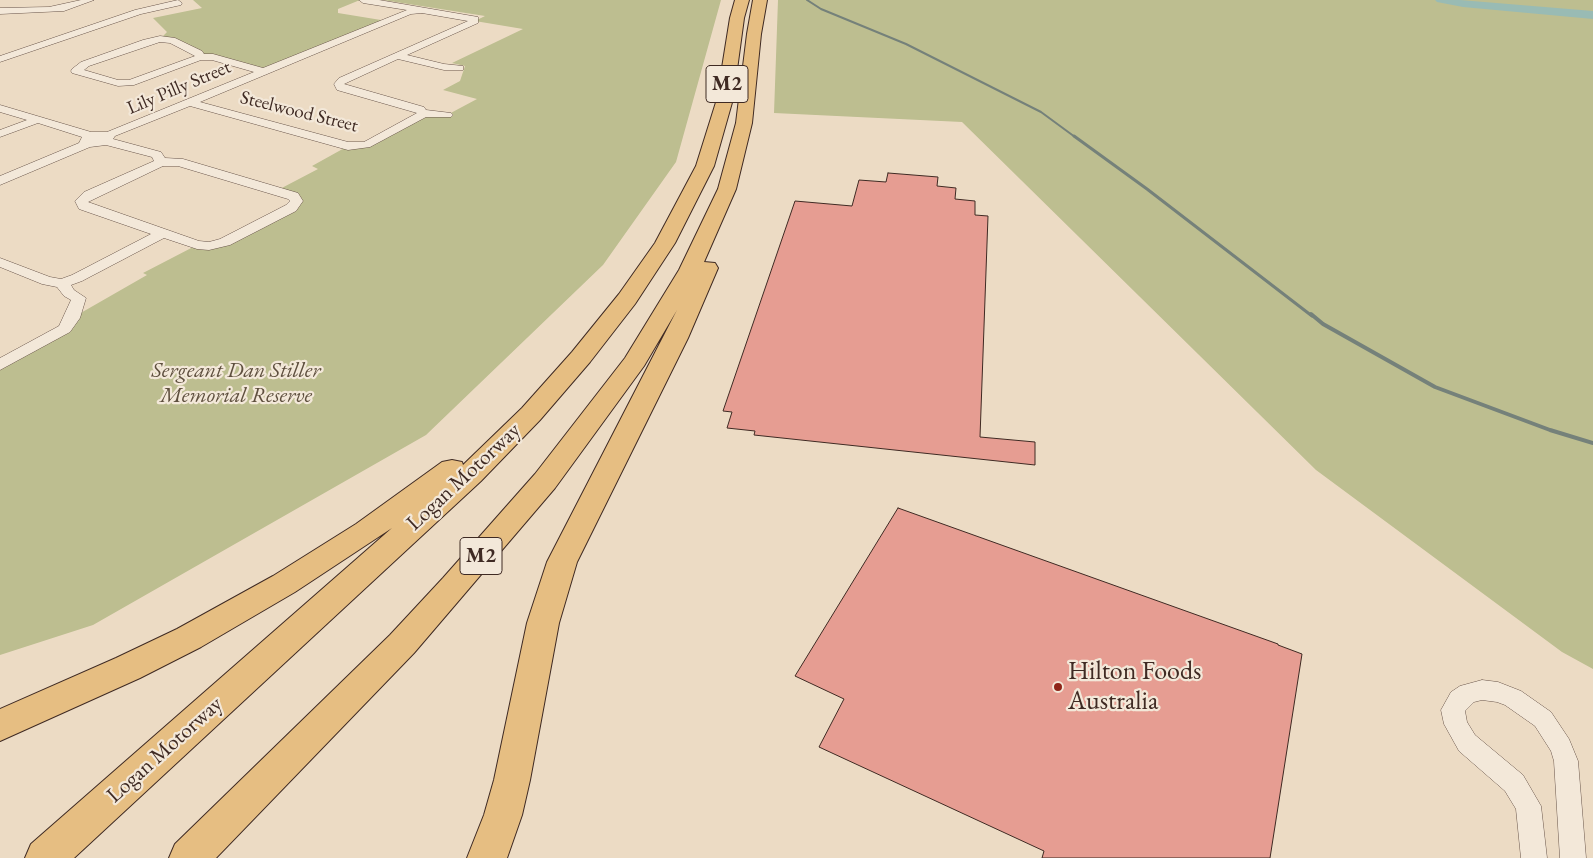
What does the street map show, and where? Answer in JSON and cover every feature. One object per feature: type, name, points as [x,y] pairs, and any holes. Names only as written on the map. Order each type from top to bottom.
[{"type":"highway","name":"Logan Motorway","points":[[45,858],[495,450],[557,386],[627,299],[665,243],[705,166],[725,99],[737,18],[742,0]]},
{"type":"highway","name":"M2","points":[[189,858],[402,644],[454,587],[545,481],[612,393],[656,328],[690,270],[718,212],[733,168],[744,122],[754,34],[760,0]]},
{"type":"highway","points":[[487,858],[503,814],[512,780],[539,640],[552,591],[577,530],[659,374],[692,305],[722,223],[718,212]]},
{"type":"highway","points":[[0,725],[88,687],[189,638],[284,584],[366,532],[424,492],[488,439],[556,371],[606,313],[627,299]]},
{"type":"street","points":[[0,11],[49,10],[64,8],[90,0]]},
{"type":"street","points":[[363,0],[412,8],[414,10]]},
{"type":"street","points":[[0,59],[138,12],[181,3]]},
{"type":"street","name":"Steelwood Street","points":[[414,10],[472,18],[475,21],[344,80],[339,84],[341,88],[420,108],[423,113]]},
{"type":"street","name":"Lily Pilly Street","points":[[108,138],[261,71],[279,66],[414,10]]},
{"type":"street","points":[[200,57],[199,53],[172,40],[160,39],[146,42],[85,64],[76,71],[118,83],[130,83],[200,57],[213,57],[261,71]]},
{"type":"street","points":[[398,56],[444,67],[459,68]]},
{"type":"street","points":[[112,92],[126,87],[130,83]]},
{"type":"street","name":"Steelwood Street","points":[[189,102],[348,146],[366,145],[419,117],[423,113],[446,115]]},
{"type":"street","points":[[0,108],[38,120],[89,140]]},
{"type":"street","points":[[0,134],[38,120]]},
{"type":"street","points":[[0,181],[89,140],[108,138],[157,155],[161,162]]},
{"type":"street","points":[[161,162],[179,162],[293,196],[297,201],[290,208],[233,238],[209,246],[197,245],[84,206],[81,201],[89,195],[161,162]]},
{"type":"street","points":[[0,262],[47,282],[62,283],[77,278],[163,233]]},
{"type":"street","points":[[0,365],[65,329],[72,318],[79,298],[69,293],[62,283]]},
{"type":"street","points":[[1534,858],[1528,806],[1514,783],[1466,743],[1456,724],[1453,710],[1459,699],[1468,693],[1482,690],[1498,692],[1513,698],[1543,719],[1561,747],[1566,761],[1573,858]]},
{"type":"green space","points":[[193,0],[360,0],[338,9],[338,13],[387,21],[261,71],[199,53],[160,39],[167,32],[153,18],[202,8]]},
{"type":"green space","name":"Sergeant Dan Stiller Memorial Reserve","points":[[383,0],[721,0],[676,162],[603,265],[426,435],[93,625],[0,655],[0,365],[72,318],[147,275],[143,273],[197,245],[209,246],[297,201],[276,191],[318,169],[312,166],[348,146],[357,146],[419,117],[447,115],[477,99],[443,90],[460,81],[465,66],[452,63],[523,29],[475,21],[485,16]]},
{"type":"green space","points":[[778,0],[1593,0],[1593,669],[1562,652],[1316,470],[962,122],[774,113]]},
{"type":"building","points":[[888,173],[938,177],[937,186],[956,188],[955,199],[975,201],[975,215],[988,216],[980,437],[1035,442],[1035,465],[754,435],[755,431],[727,428],[732,412],[723,411],[795,201],[852,206],[859,180],[886,182]]},
{"type":"building","name":"Hilton Foods Australia","points":[[898,508],[1302,654],[1270,858],[1042,858],[1044,851],[819,747],[844,699],[795,676]]},
{"type":"waterway","points":[[807,0],[821,9],[906,44],[1041,112],[1075,137]]},
{"type":"waterway","points":[[1441,0],[1463,4],[1593,15]]},
{"type":"waterway","points":[[1074,136],[1147,189],[1312,316]]},
{"type":"waterway","points":[[1311,314],[1323,324],[1435,387],[1550,430],[1593,443]]},
{"type":"place","name":"Hilton Foods Australia","points":[[1058,687]]}]
